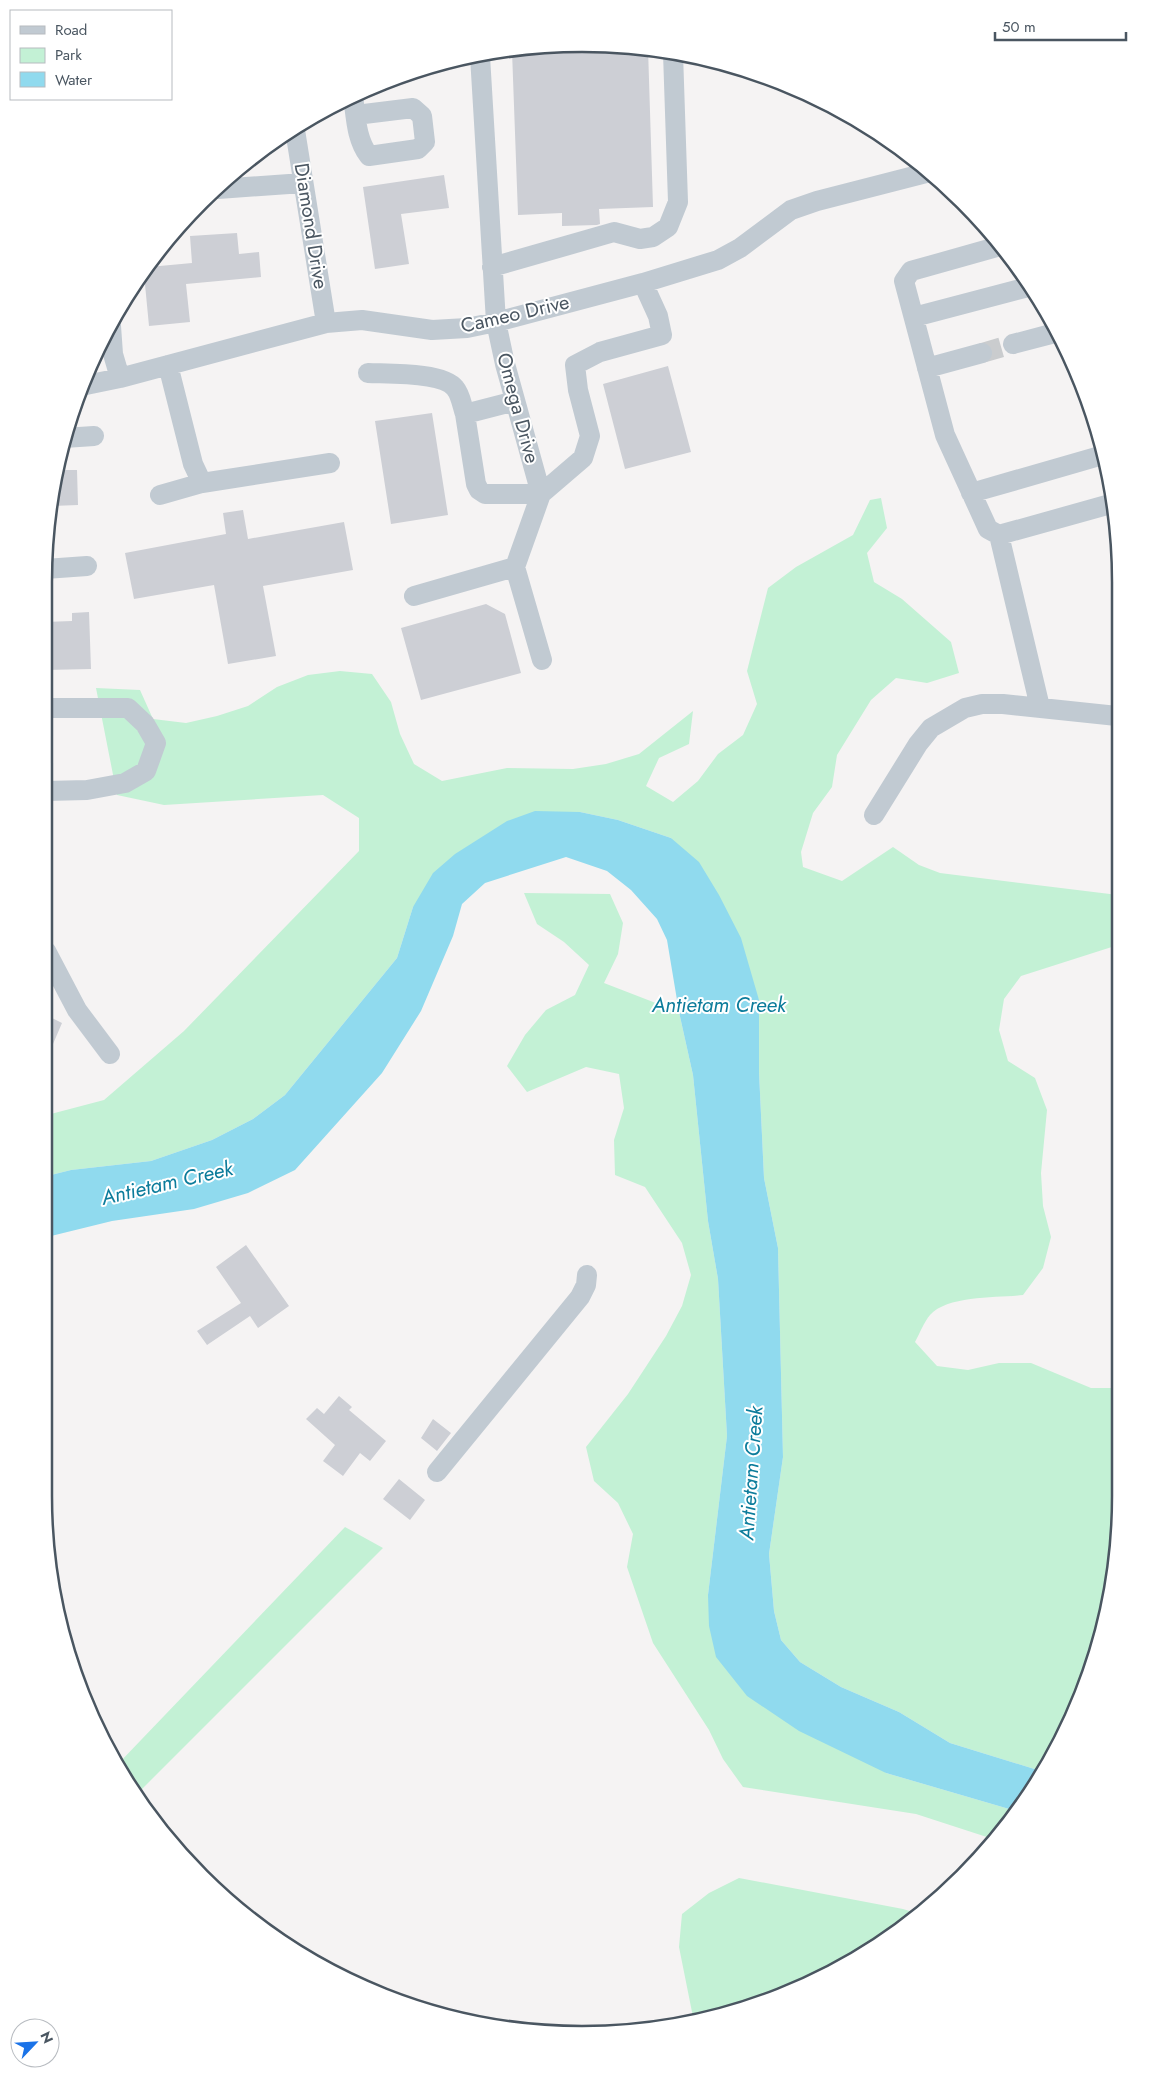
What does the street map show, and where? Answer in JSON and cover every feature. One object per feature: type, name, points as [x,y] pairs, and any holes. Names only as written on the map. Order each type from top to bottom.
[{"type":"street","points":[[492,267],[614,232],[640,239],[653,237],[668,227],[678,202],[673,61]]},
{"type":"street","name":"Omega Drive","points":[[480,63],[496,322],[515,401],[541,494]]},
{"type":"street","name":"Diamond Drive","points":[[296,137],[326,323]]},
{"type":"street","name":"Cameo Drive","points":[[92,384],[326,323],[362,320],[432,330],[467,328],[496,322],[643,283],[718,260],[740,248],[792,210],[817,201],[920,174]]},
{"type":"street","points":[[229,188],[303,183]]},
{"type":"street","points":[[993,248],[911,271],[904,281],[945,435],[988,528],[998,535],[1040,708]]},
{"type":"street","points":[[542,660],[515,567],[541,494],[583,458],[590,436],[578,390],[575,365],[600,352],[662,335],[658,316],[643,283]]},
{"type":"street","points":[[914,317],[1023,288]]},
{"type":"street","points":[[1013,344],[1050,334]]},
{"type":"street","points":[[112,339],[113,354],[120,378]]},
{"type":"street","points":[[927,368],[982,353]]},
{"type":"street","points":[[168,365],[193,464],[202,483]]},
{"type":"street","points":[[368,373],[434,378],[446,381],[455,387],[465,414],[476,484],[479,490],[485,494],[541,494]]},
{"type":"street","points":[[465,414],[515,401]]},
{"type":"street","points":[[73,437],[94,436]]},
{"type":"street","points":[[971,493],[1097,457]]},
{"type":"street","points":[[160,495],[202,483],[330,463]]},
{"type":"street","points":[[998,535],[1107,505]]},
{"type":"street","points":[[53,568],[87,566]]},
{"type":"street","points":[[414,596],[515,567]]},
{"type":"street","points":[[874,816],[918,744],[931,728],[966,708],[982,704],[1112,715]]},
{"type":"street","points":[[52,708],[128,708],[146,724],[156,743],[146,771],[125,783],[87,790],[52,791]]},
{"type":"street","points":[[52,962],[77,1010],[110,1054]]},
{"type":"street","points":[[437,1472],[580,1297],[586,1285],[587,1275]]},
{"type":"green space","points":[[881,498],[887,528],[867,553],[874,582],[902,599],[951,642],[959,673],[927,683],[896,678],[871,700],[837,755],[832,787],[813,813],[801,852],[803,867],[842,881],[893,847],[919,865],[940,873],[1112,894],[1112,947],[1021,976],[1004,999],[999,1030],[1008,1061],[1035,1078],[1047,1110],[1041,1173],[1043,1206],[1051,1237],[1043,1268],[1023,1295],[961,1301],[938,1309],[930,1315],[915,1342],[937,1366],[968,1370],[999,1363],[1031,1363],[1091,1388],[1112,1388],[1111,1530],[1108,1565],[1102,1599],[1084,1666],[1072,1698],[1058,1730],[1035,1769],[950,1743],[899,1712],[841,1687],[800,1662],[781,1640],[774,1611],[769,1554],[783,1457],[778,1248],[764,1178],[759,1072],[759,1000],[671,838],[618,820],[580,812],[413,907],[397,958],[285,1095],[253,1119],[212,1140],[151,1161],[71,1170],[52,1175],[52,1114],[104,1100],[184,1031],[359,851],[359,818],[323,795],[164,805],[117,795],[96,688],[140,690],[153,719],[186,723],[248,706],[277,687],[308,675],[340,671],[372,674],[391,702],[400,734],[414,764],[442,781],[507,768],[573,769],[606,764],[639,754],[693,711],[689,744],[659,758],[646,786],[673,802],[698,781],[718,754],[743,735],[757,704],[747,671],[768,588],[796,567],[853,535],[870,500]]},
{"type":"green space","points":[[524,893],[610,894],[623,923],[618,954],[604,983],[679,1012],[693,1075],[708,1221],[718,1279],[727,1436],[708,1595],[886,1773],[1009,1809],[987,1837],[916,1814],[743,1787],[723,1759],[709,1730],[653,1643],[627,1567],[633,1534],[618,1503],[594,1481],[586,1447],[628,1394],[666,1336],[682,1306],[691,1275],[682,1243],[645,1187],[615,1175],[614,1140],[624,1108],[619,1074],[586,1067],[527,1092],[507,1066],[525,1035],[546,1010],[575,995],[589,965],[564,942],[537,924]]},
{"type":"green space","points":[[345,1527],[383,1548],[142,1789],[123,1759]]},
{"type":"green space","points":[[739,1878],[911,1911],[877,1936],[817,1971],[753,1997],[692,2014],[679,1947],[682,1914],[709,1893]]},
{"type":"water","name":"Antietam Creek","points":[[535,811],[580,812],[618,820],[671,838],[699,862],[719,895],[741,938],[759,1000],[759,1072],[764,1178],[778,1248],[783,1457],[769,1554],[774,1611],[781,1640],[800,1662],[841,1687],[899,1712],[950,1743],[1035,1769],[1009,1809],[886,1773],[799,1731],[747,1696],[716,1657],[709,1626],[708,1595],[727,1436],[718,1279],[708,1221],[693,1075],[679,1012],[667,940],[657,919],[631,890],[607,871],[566,857],[485,883],[462,904],[453,936],[421,1011],[382,1073],[295,1170],[248,1193],[194,1209],[112,1221],[52,1236],[52,1175],[71,1170],[151,1161],[212,1140],[253,1119],[285,1095],[397,958],[413,907],[433,873],[455,854],[507,821]]},
{"type":"building","points":[[582,52],[648,57],[653,207],[599,209],[600,224],[597,225],[562,226],[562,213],[518,215],[512,57]]},
{"type":"building","points":[[444,175],[449,208],[401,214],[409,264],[375,269],[363,187]]},
{"type":"building","points":[[237,233],[239,254],[259,252],[261,277],[186,284],[190,322],[149,326],[145,284],[158,266],[192,263],[190,236]]},
{"type":"building","points":[[668,366],[691,452],[625,469],[603,384]]},
{"type":"building","points":[[432,413],[448,515],[391,524],[375,421]]},
{"type":"building","points":[[65,470],[77,470],[78,505],[58,506]]},
{"type":"building","points":[[243,510],[248,539],[344,522],[353,570],[263,586],[276,656],[228,664],[214,585],[134,599],[125,553],[226,534],[223,513]]},
{"type":"building","points":[[486,604],[505,614],[521,673],[421,700],[401,628]]},
{"type":"building","points":[[89,612],[91,669],[52,670],[52,622],[72,621],[72,613]]},
{"type":"building","points":[[52,1018],[62,1023],[52,1046]]},
{"type":"building","points":[[246,1245],[289,1306],[258,1328],[250,1316],[207,1345],[197,1331],[241,1303],[216,1267]]},
{"type":"building","points":[[339,1396],[352,1407],[349,1410],[386,1441],[370,1461],[360,1453],[343,1476],[323,1461],[335,1445],[306,1419],[317,1408],[324,1414]]},
{"type":"building","points":[[433,1419],[451,1433],[437,1451],[421,1438]]},
{"type":"building","points":[[399,1479],[425,1500],[410,1520],[383,1499]]},
{"type":"tunnel","points":[[982,353],[1013,344]]}]
